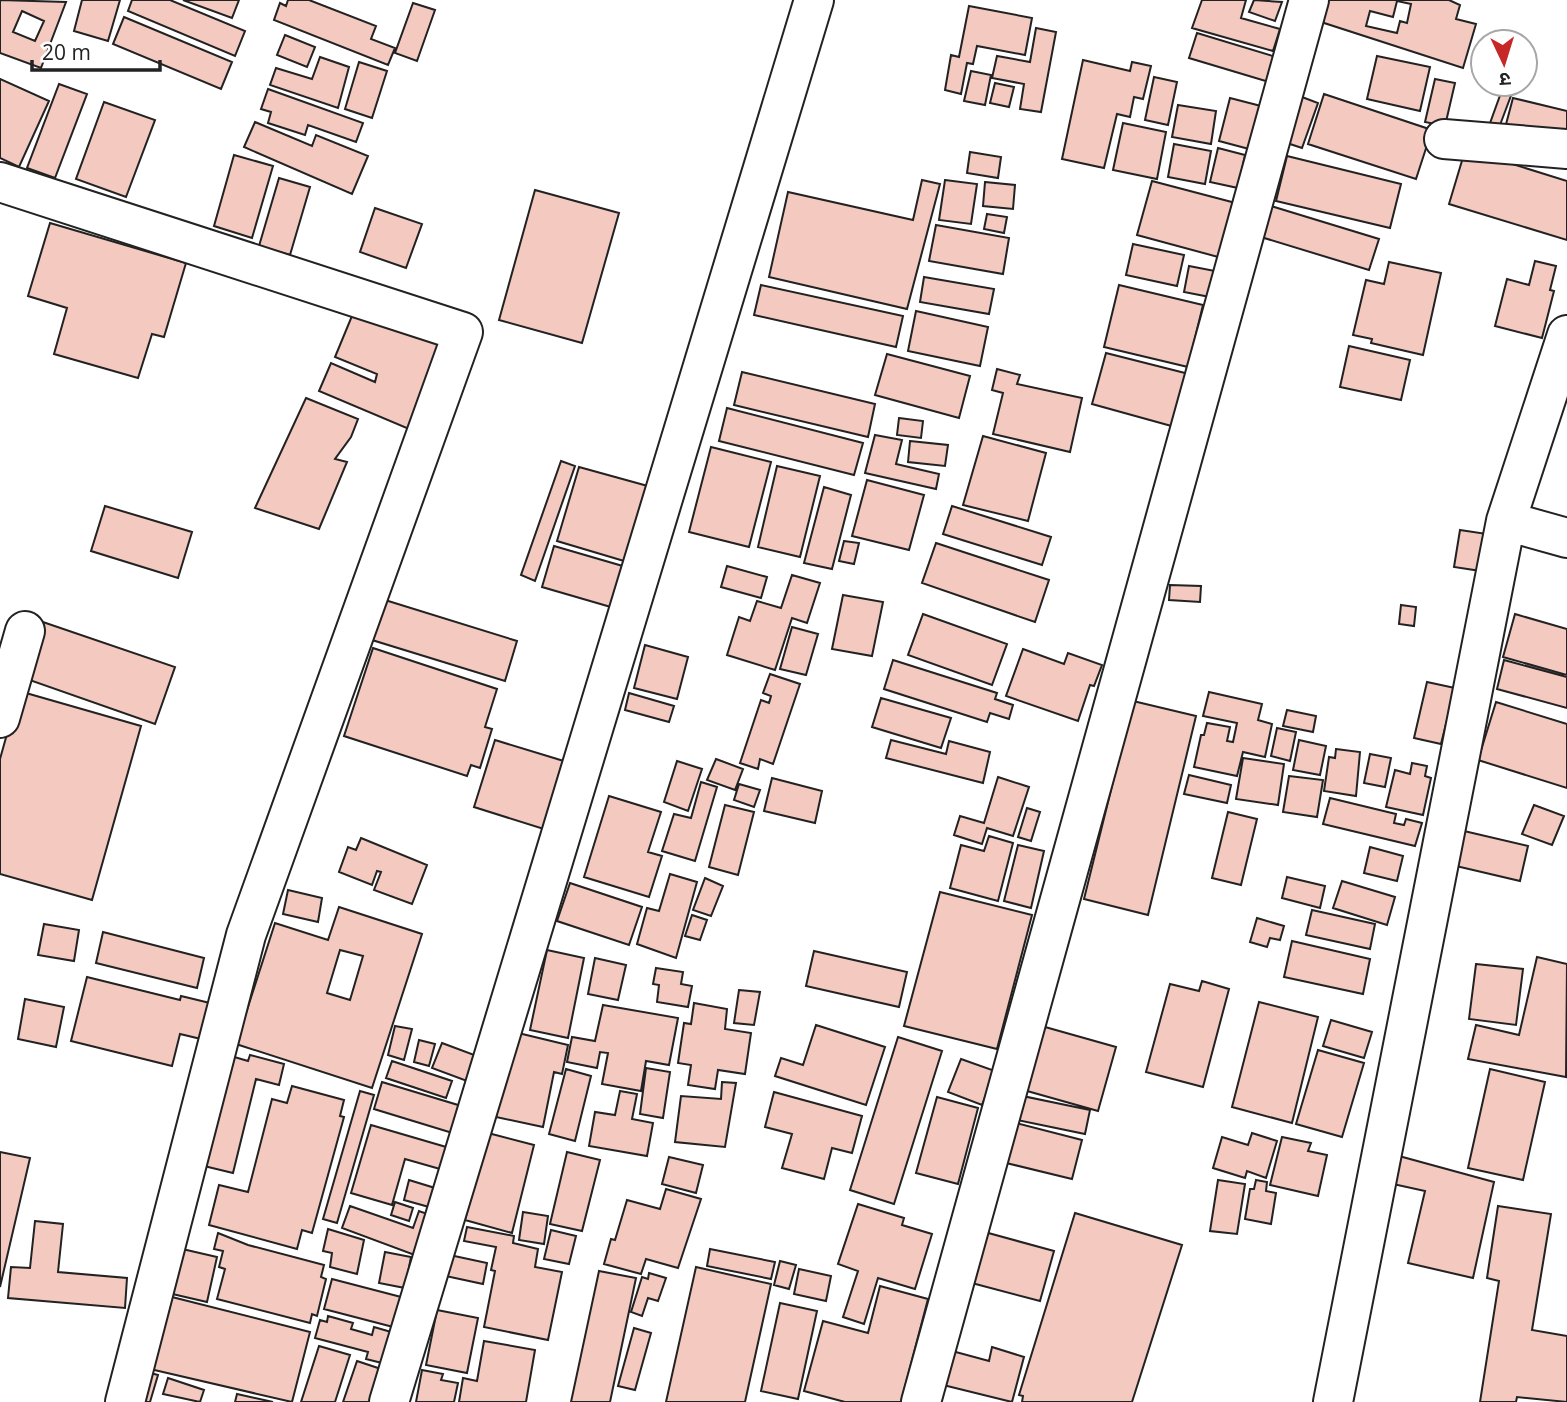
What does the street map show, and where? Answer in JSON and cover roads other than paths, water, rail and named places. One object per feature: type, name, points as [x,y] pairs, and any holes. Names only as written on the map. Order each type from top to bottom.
[{"type":"street","points":[[389,1402],[814,0]]},
{"type":"street","points":[[921,1402],[1309,0]]},
{"type":"street","points":[[1444,139],[1567,149]]},
{"type":"street","points":[[0,181],[463,332],[246,934],[125,1402]]},
{"type":"street","points":[[1333,1402],[1506,521],[1567,335]]},
{"type":"street","points":[[1506,521],[1567,538]]},
{"type":"street","points":[[0,718],[25,631]]}]
